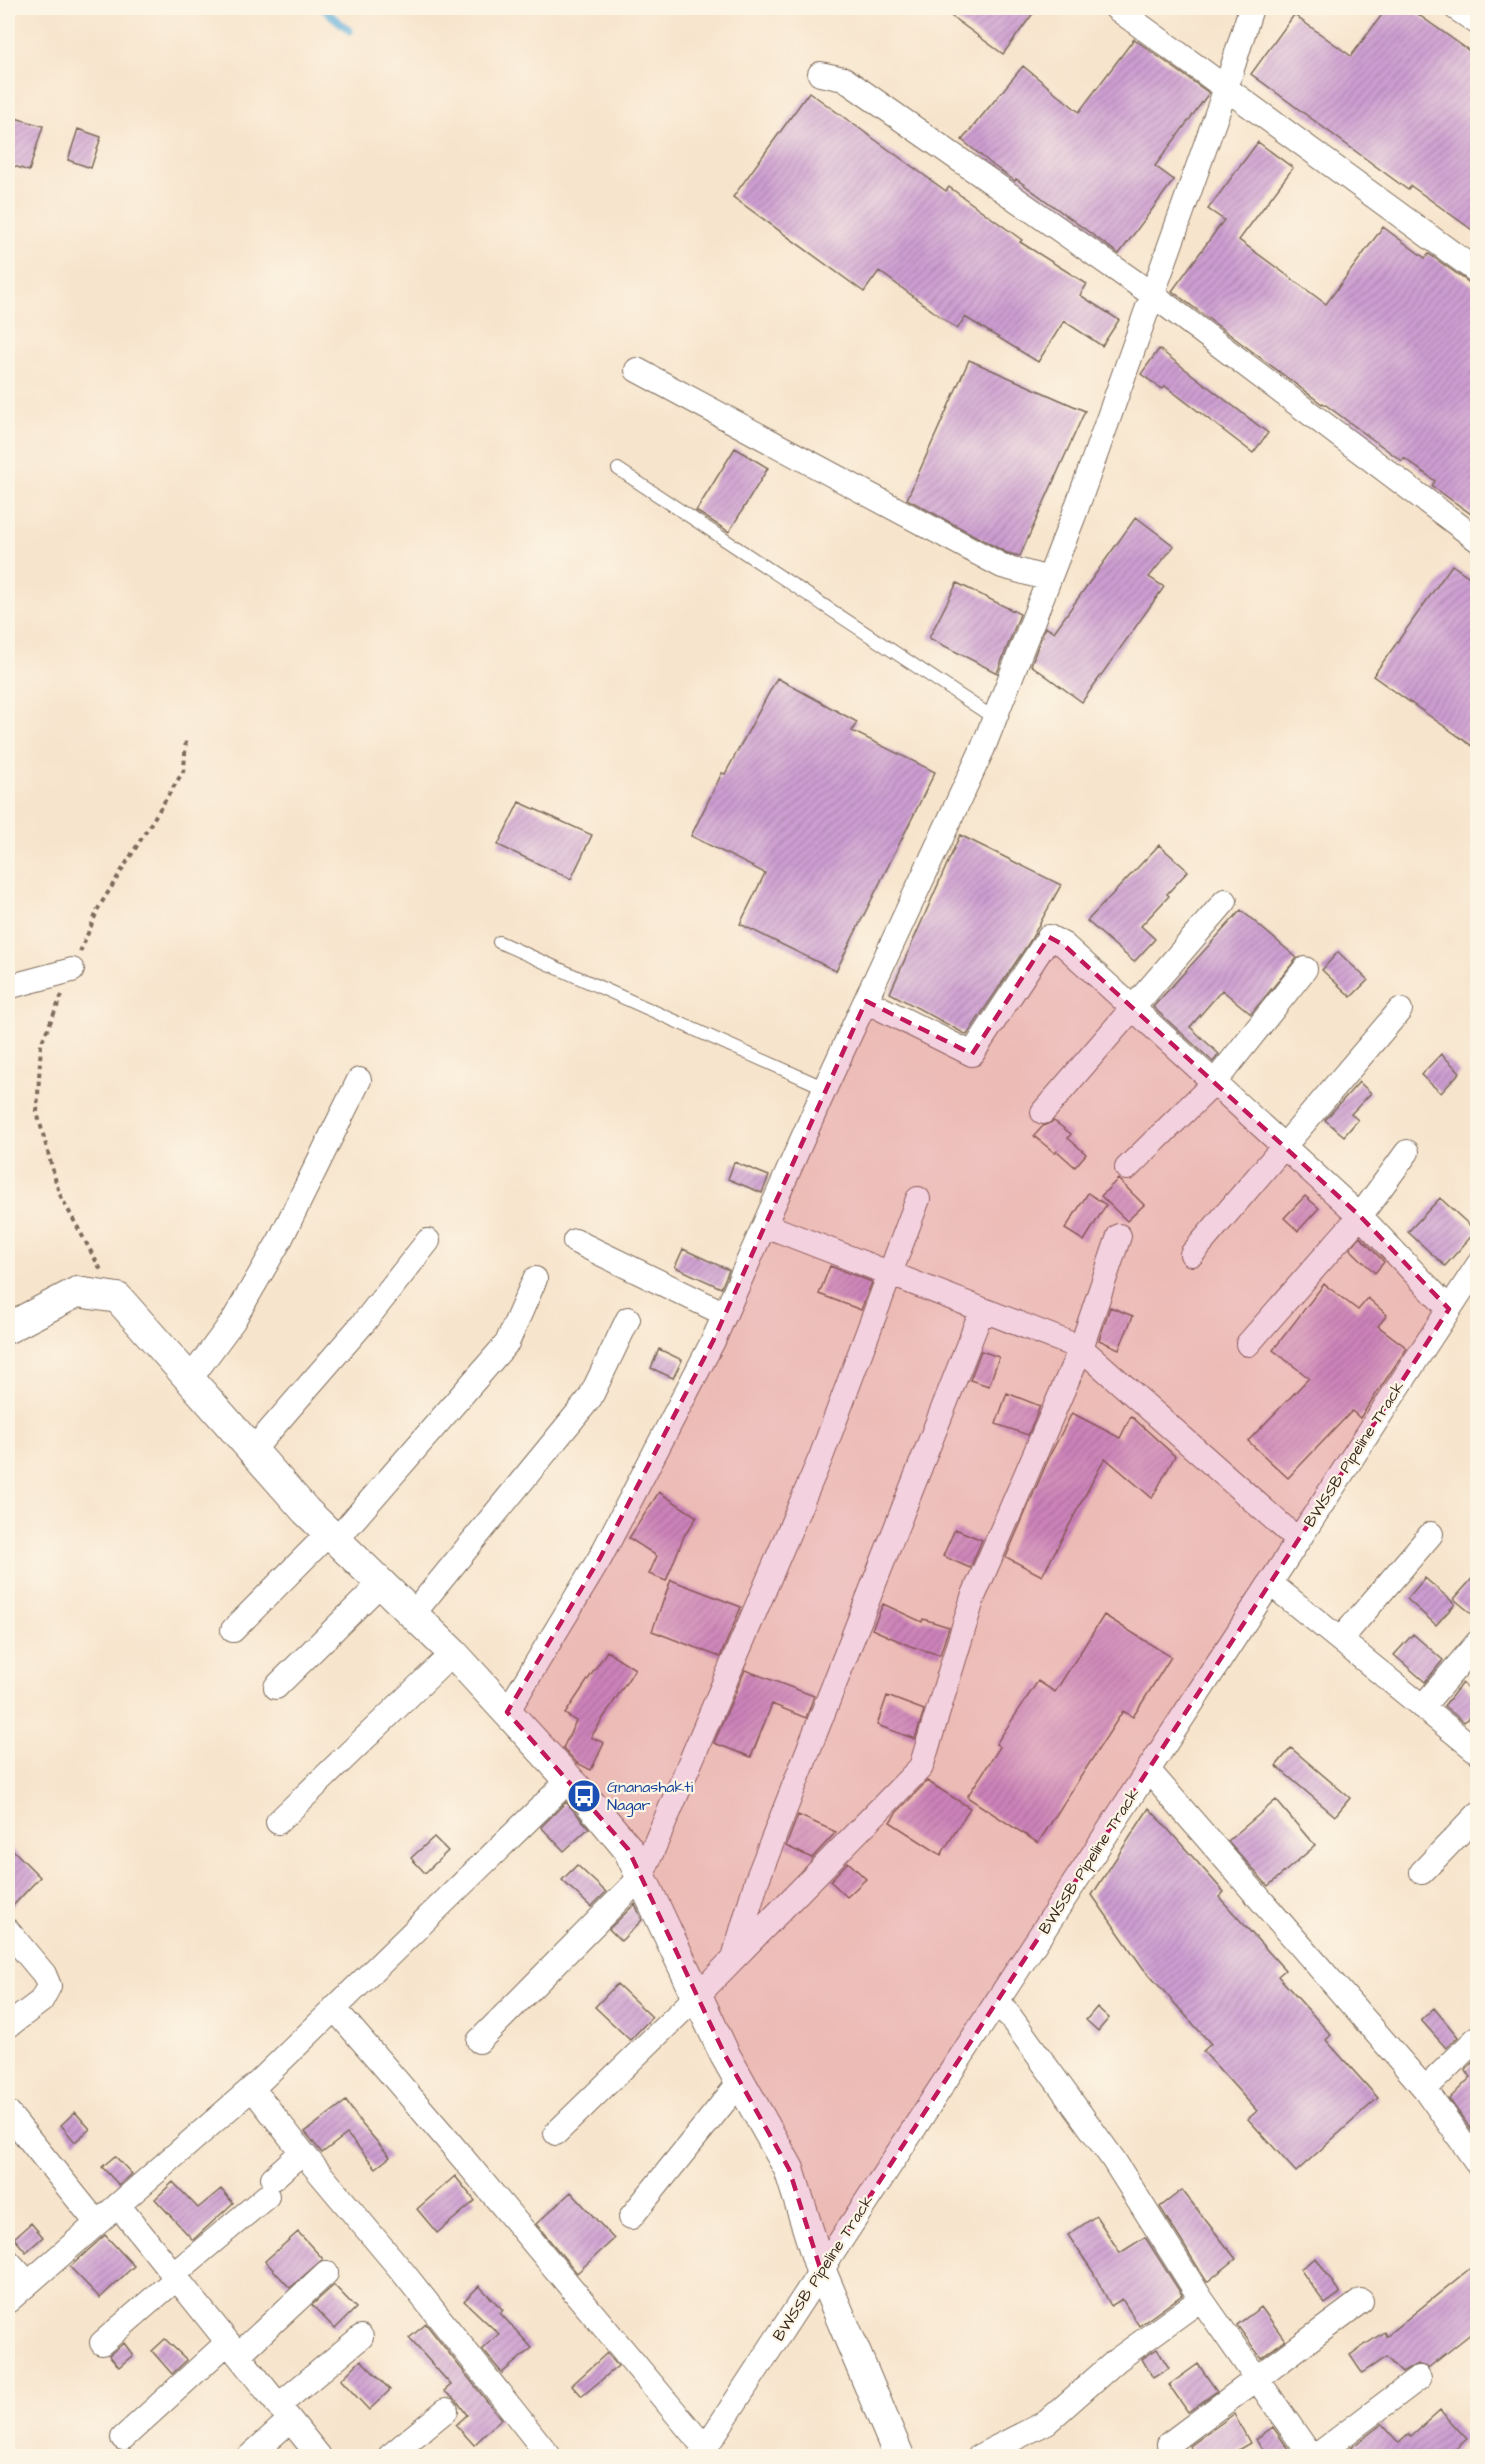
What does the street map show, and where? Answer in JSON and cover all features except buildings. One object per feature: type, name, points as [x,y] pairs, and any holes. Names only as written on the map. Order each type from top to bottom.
[{"type":"street","points":[[1116,8],[1478,272]]},
{"type":"street","points":[[507,1712],[600,1558],[713,1341],[825,1088],[983,748],[1074,515],[1227,88],[1251,8]]},
{"type":"street","points":[[1456,8],[1478,23]]},
{"type":"street","points":[[820,74],[844,79],[1153,295],[1478,540]]},
{"type":"street","points":[[637,370],[1002,566],[1049,579]]},
{"type":"street","points":[[1042,1112],[1225,902]]},
{"type":"street","points":[[866,1001],[972,1054],[1049,937],[1065,945],[1360,1216],[1449,1309]]},
{"type":"street","points":[[1127,1168],[1214,1083],[1305,969]]},
{"type":"street","points":[[8,987],[72,970]]},
{"type":"street","points":[[1192,1254],[1400,1011]]},
{"type":"street","points":[[190,1379],[233,1321],[280,1240],[358,1080]]},
{"type":"street","points":[[1248,1344],[1360,1216],[1407,1152]]},
{"type":"street","points":[[479,2040],[641,1877],[821,1457],[918,1199]]},
{"type":"street","points":[[765,1225],[1081,1348],[1298,1540]]},
{"type":"street","points":[[556,2133],[697,1996],[921,1767],[973,1597],[1081,1348],[1119,1236]]},
{"type":"street","points":[[253,1450],[364,1322],[428,1241]]},
{"type":"street","points":[[576,1241],[725,1314]]},
{"type":"street","name":"BWSSB Pipeline Track","points":[[703,2452],[1478,1265]]},
{"type":"street","points":[[233,1630],[333,1536],[507,1343],[535,1279]]},
{"type":"street","points":[[8,1328],[77,1292],[118,1298],[333,1536],[453,1653],[569,1780],[628,1850],[740,2082],[789,2169],[821,2271],[899,2457]]},
{"type":"street","points":[[733,1959],[757,1880],[982,1310]]},
{"type":"street","points":[[413,1614],[590,1398],[628,1319]]},
{"type":"street","points":[[1340,1640],[1431,1533]]},
{"type":"street","points":[[276,1687],[381,1583]]},
{"type":"street","points":[[1270,1583],[1478,1752]]},
{"type":"street","points":[[1422,1707],[1478,1642]]},
{"type":"street","points":[[278,1822],[453,1653]]},
{"type":"street","points":[[1148,1770],[1425,2089],[1478,2164]]},
{"type":"street","points":[[8,2301],[252,2088],[569,1780]]},
{"type":"street","points":[[1422,1872],[1478,1814]]},
{"type":"street","points":[[8,1931],[44,1974],[49,1986],[40,2001],[8,2026]]},
{"type":"street","points":[[998,2000],[1113,2159],[1201,2299],[1311,2457]]},
{"type":"street","points":[[334,2008],[454,2147],[703,2452]]},
{"type":"street","points":[[1425,2089],[1478,2037]]},
{"type":"street","points":[[631,2217],[740,2082]]},
{"type":"street","points":[[252,2088],[302,2152],[402,2271],[549,2457]]},
{"type":"street","points":[[8,2113],[97,2223]]},
{"type":"street","points":[[102,2343],[270,2187],[302,2152]]},
{"type":"street","points":[[118,2205],[319,2457]]},
{"type":"street","points":[[8,2261],[28,2283]]},
{"type":"street","points":[[123,2438],[326,2273]]},
{"type":"street","points":[[980,2457],[1047,2422],[1117,2360],[1201,2299]]},
{"type":"street","points":[[1168,2444],[1361,2301]]},
{"type":"street","points":[[250,2457],[284,2413],[361,2337]]},
{"type":"street","points":[[1316,2457],[1419,2378]]},
{"type":"street","points":[[390,2457],[446,2410]]},
{"type":"lane","points":[[618,470],[994,718]]},
{"type":"lane","points":[[499,942],[825,1088]]},
{"type":"path","points":[[118,1298],[59,1193],[37,1112],[41,1044],[99,907],[184,770],[186,738]]},
{"type":"highlighted area","points":[[1049,937],[1064,945],[1360,1216],[1449,1309],[821,2271],[789,2169],[725,2055],[628,1849],[507,1712],[600,1558],[713,1341],[866,1001],[972,1054]]},
{"type":"waterway","points":[[322,8],[350,31]]},
{"type":"place","name":"Gnanashakti Nagar","points":[[584,1796]]}]
